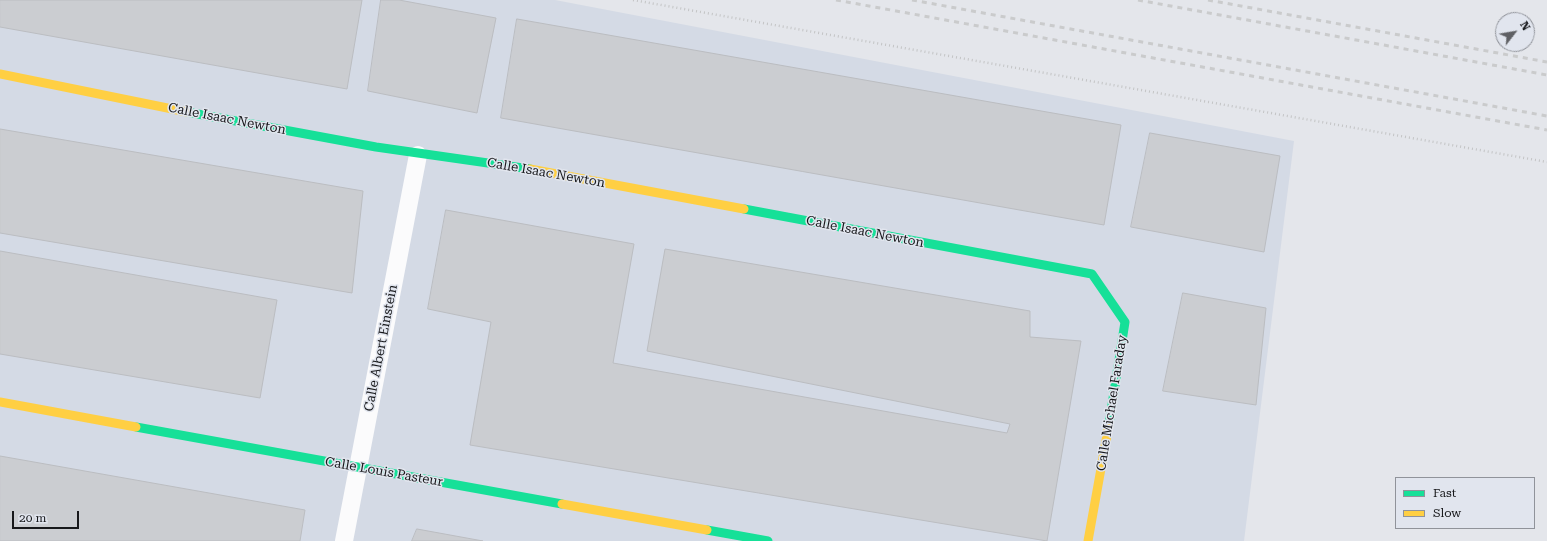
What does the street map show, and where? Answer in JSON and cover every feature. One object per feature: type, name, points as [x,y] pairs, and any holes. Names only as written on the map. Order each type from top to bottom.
[{"type":"street","name":"Calle Isaac Newton","points":[[0,74],[329,139],[418,155],[502,164],[1092,274]]},
{"type":"street","name":"Calle Albert Einstein","points":[[344,541],[418,155]]},
{"type":"street","name":"Calle Michael Faraday","points":[[1088,541],[1121,355],[1125,322],[1092,274]]},
{"type":"street","name":"Calle Louis Pasteur","points":[[0,402],[357,468],[768,541]]},
{"type":"path","points":[[634,0],[1547,162]]},
{"type":"shaded area","points":[[0,0],[555,0],[1294,141],[1244,541],[0,541]]},
{"type":"building","points":[[0,0],[362,0],[347,89],[0,27]]},
{"type":"building","points":[[381,0],[399,0],[496,18],[477,113],[368,91]]},
{"type":"building","points":[[517,19],[1121,125],[1104,225],[501,118]]},
{"type":"building","points":[[0,129],[363,191],[352,293],[0,233]]},
{"type":"building","points":[[1150,133],[1280,156],[1264,252],[1131,227]]},
{"type":"building","points":[[446,210],[634,244],[613,363],[1007,433],[1010,424],[647,351],[665,249],[1030,311],[1030,337],[1081,341],[1047,541],[470,445],[491,322],[428,309]]},
{"type":"building","points":[[0,251],[277,300],[260,398],[0,354]]},
{"type":"building","points":[[1183,293],[1266,308],[1256,405],[1163,391]]},
{"type":"building","points":[[0,456],[305,510],[300,541],[0,541]]},
{"type":"building","points":[[417,529],[483,541],[412,541]]},
{"type":"railway","points":[[836,0],[1547,130]]},
{"type":"railway","points":[[912,0],[1547,116]]},
{"type":"railway","points":[[1138,0],[1547,75]]},
{"type":"railway","points":[[1208,0],[1547,62]]},
{"type":"traffic: fast","points":[[187,112],[376,147],[530,169]]},
{"type":"traffic: fast","points":[[744,209],[1092,274],[1125,322],[1109,424]]},
{"type":"traffic: fast","points":[[136,427],[562,504]]},
{"type":"traffic: fast","points":[[707,530],[768,541]]},
{"type":"traffic: slow","points":[[0,74],[187,112]]},
{"type":"traffic: slow","points":[[530,169],[744,209]]},
{"type":"traffic: slow","points":[[0,402],[136,427]]},
{"type":"traffic: slow","points":[[1088,541],[1109,424]]},
{"type":"traffic: slow","points":[[562,504],[707,530]]}]
